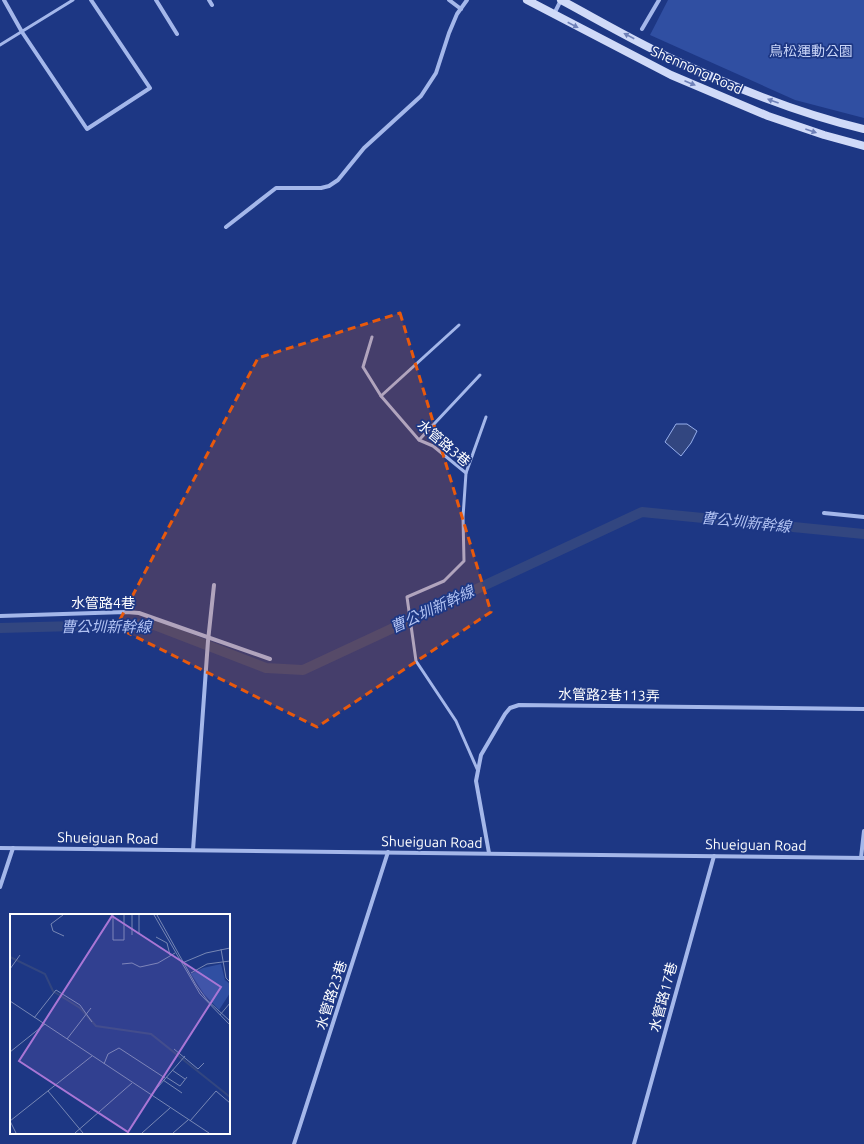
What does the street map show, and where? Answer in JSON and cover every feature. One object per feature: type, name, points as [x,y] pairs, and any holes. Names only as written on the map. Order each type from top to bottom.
[{"type":"street","points":[[4,0],[22,32],[87,129],[150,88],[91,0]]},
{"type":"street","points":[[156,0],[177,34]]},
{"type":"street","points":[[209,0],[212,5]]},
{"type":"street","points":[[449,0],[461,9]]},
{"type":"street","points":[[226,227],[276,188],[321,188],[334,183],[364,148],[422,96],[436,73],[449,33],[467,0]]},
{"type":"street","name":"Shennong Road","points":[[526,0],[671,75],[768,116],[824,135],[864,146]]},
{"type":"street","points":[[554,15],[561,0]]},
{"type":"street","name":"Shennong Road","points":[[561,0],[678,62],[772,101],[831,121],[864,129]]},
{"type":"street","points":[[642,29],[659,0]]},
{"type":"street","points":[[824,513],[864,517]]},
{"type":"street","points":[[193,850],[207,655],[214,585]]},
{"type":"street","name":"水管路4巷","points":[[0,616],[140,612],[209,639],[270,659]]},
{"type":"street","name":"水管路2巷113弄","points":[[489,853],[476,781],[480,755],[504,714],[510,708],[519,705],[864,709]]},
{"type":"street","points":[[862,858],[864,831]]},
{"type":"street","name":"Shueiguan Road","points":[[0,848],[862,858]]},
{"type":"street","points":[[0,887],[13,848]]},
{"type":"street","name":"水管路23巷","points":[[294,1144],[388,852]]},
{"type":"street","name":"水管路17巷","points":[[634,1144],[714,856]]},
{"type":"lane","points":[[0,46],[74,0]]},
{"type":"lane","points":[[381,396],[459,325]]},
{"type":"lane","name":"水管路3巷","points":[[372,337],[363,367],[381,396],[419,440],[433,446],[466,473],[463,517],[464,561],[444,581],[407,598],[416,661],[456,721],[478,771]]},
{"type":"lane","points":[[419,440],[480,375]]},
{"type":"lane","points":[[466,473],[486,417]]},
{"type":"highlighted area","points":[[400,313],[491,612],[317,727],[116,627],[258,358]]},
{"type":"green space","name":"鳥松運動公園","points":[[668,0],[864,0],[864,118],[795,100],[650,35]]},
{"type":"shaded area","points":[[676,424],[687,424],[697,431],[691,443],[681,456],[665,442]]},
{"type":"waterway","name":"曹公圳新幹線","points":[[0,628],[152,624],[266,668],[303,670],[642,512],[864,534]]}]
